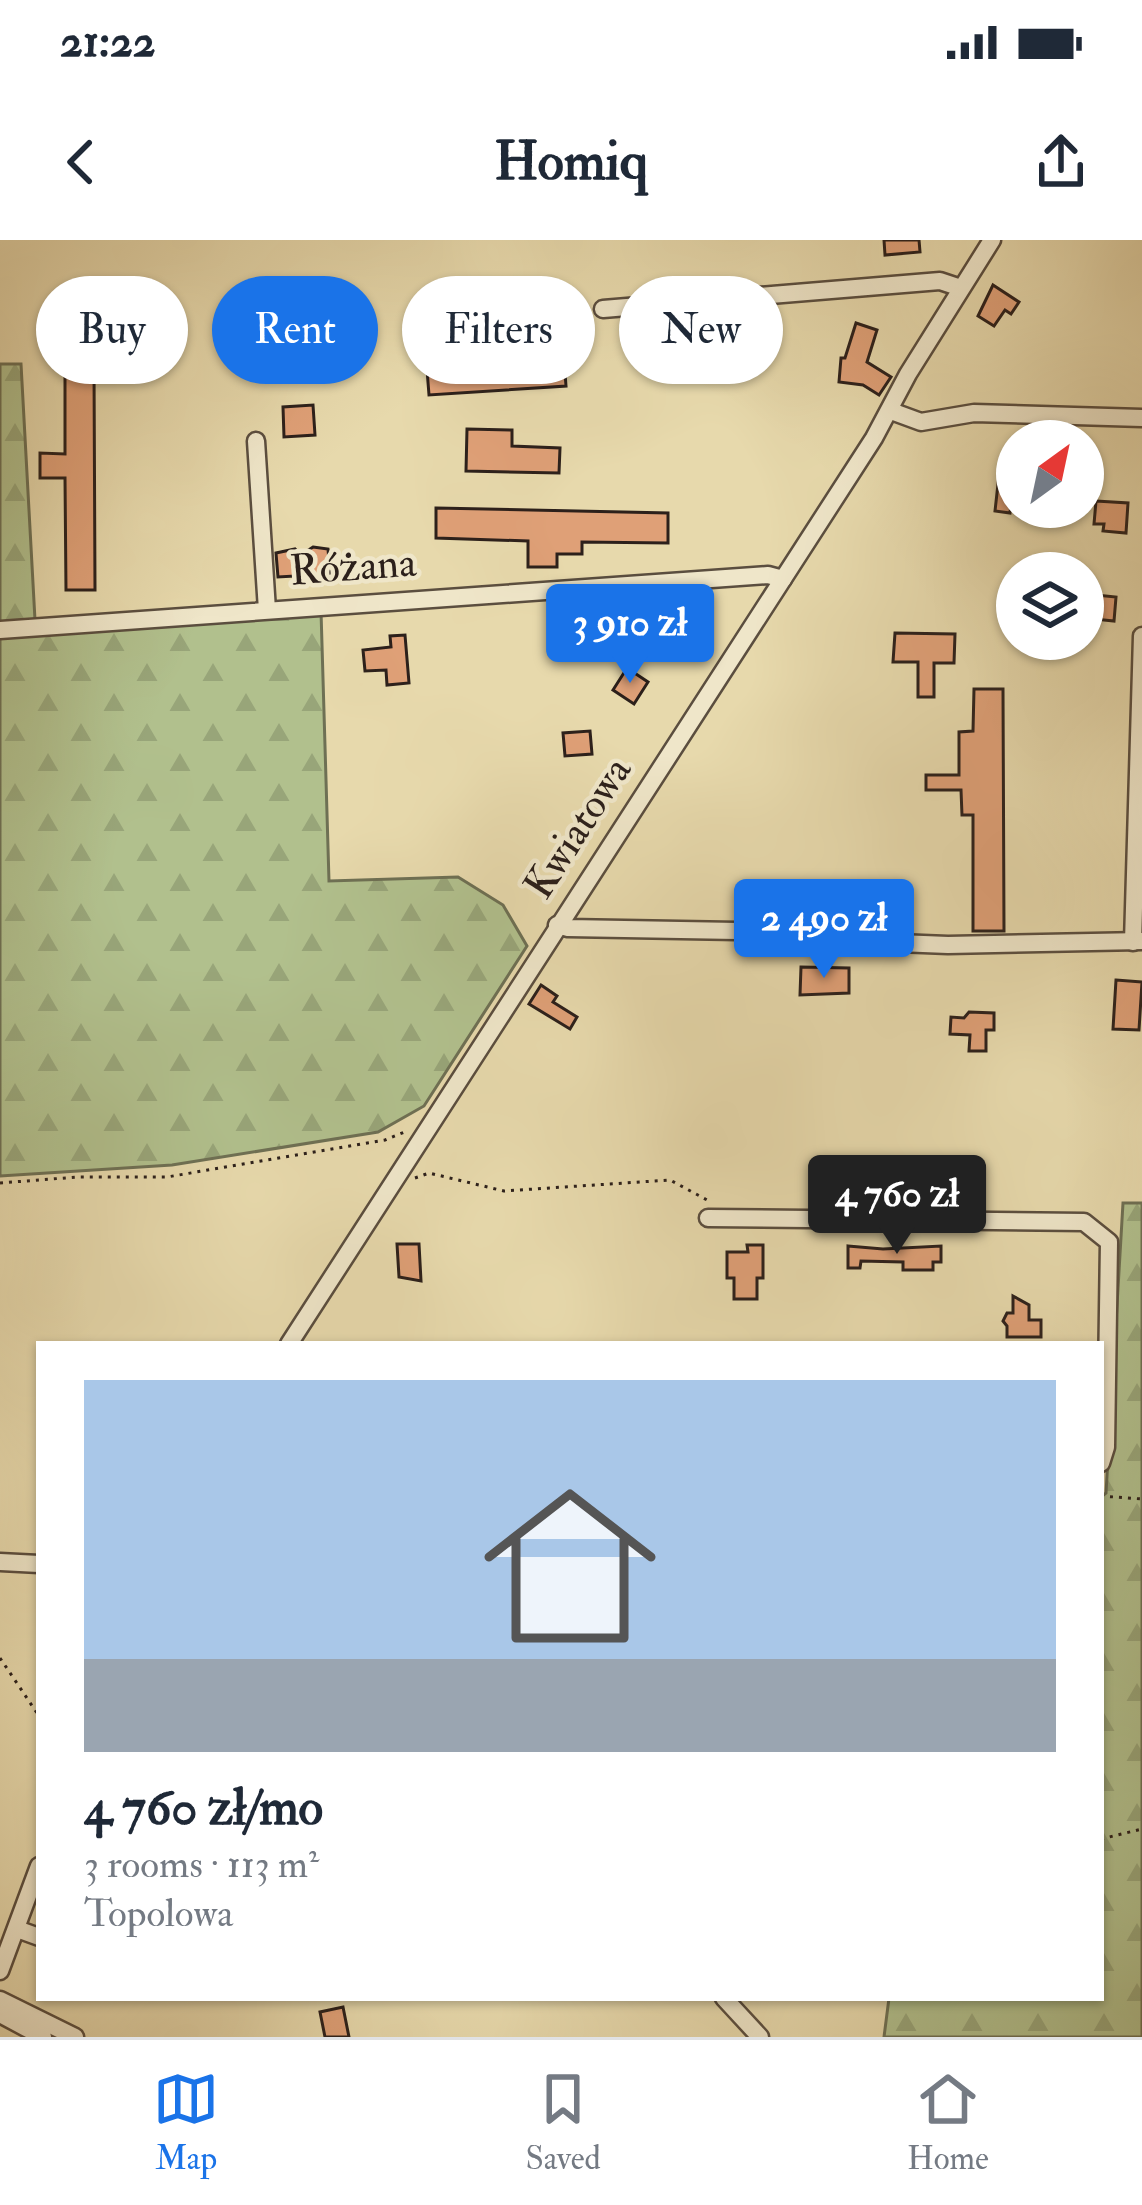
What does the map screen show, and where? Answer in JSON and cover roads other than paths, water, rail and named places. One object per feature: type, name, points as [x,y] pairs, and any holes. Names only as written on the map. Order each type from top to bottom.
[{"type":"street","name":"Kwiatowa","points":[[291,1341],[891,411],[908,374],[992,240]]},
{"type":"street","points":[[603,309],[940,281],[961,288]]},
{"type":"street","points":[[891,411],[921,422],[974,413],[1142,418]]},
{"type":"street","points":[[256,441],[267,610]]},
{"type":"street","name":"Różana","points":[[0,630],[769,575],[783,579]]},
{"type":"street","points":[[557,925],[948,945],[1138,941],[1142,636]]},
{"type":"street","points":[[708,1218],[1084,1222],[1109,1242],[1104,1454]]},
{"type":"street","points":[[0,1562],[36,1564]]},
{"type":"street","points":[[0,1971],[36,1875]]},
{"type":"street","points":[[17,1929],[36,1936]]},
{"type":"street","points":[[0,2000],[74,2037]]},
{"type":"street","points":[[727,2001],[760,2037]]},
{"type":"street","points":[[0,2014],[43,2037]]}]
